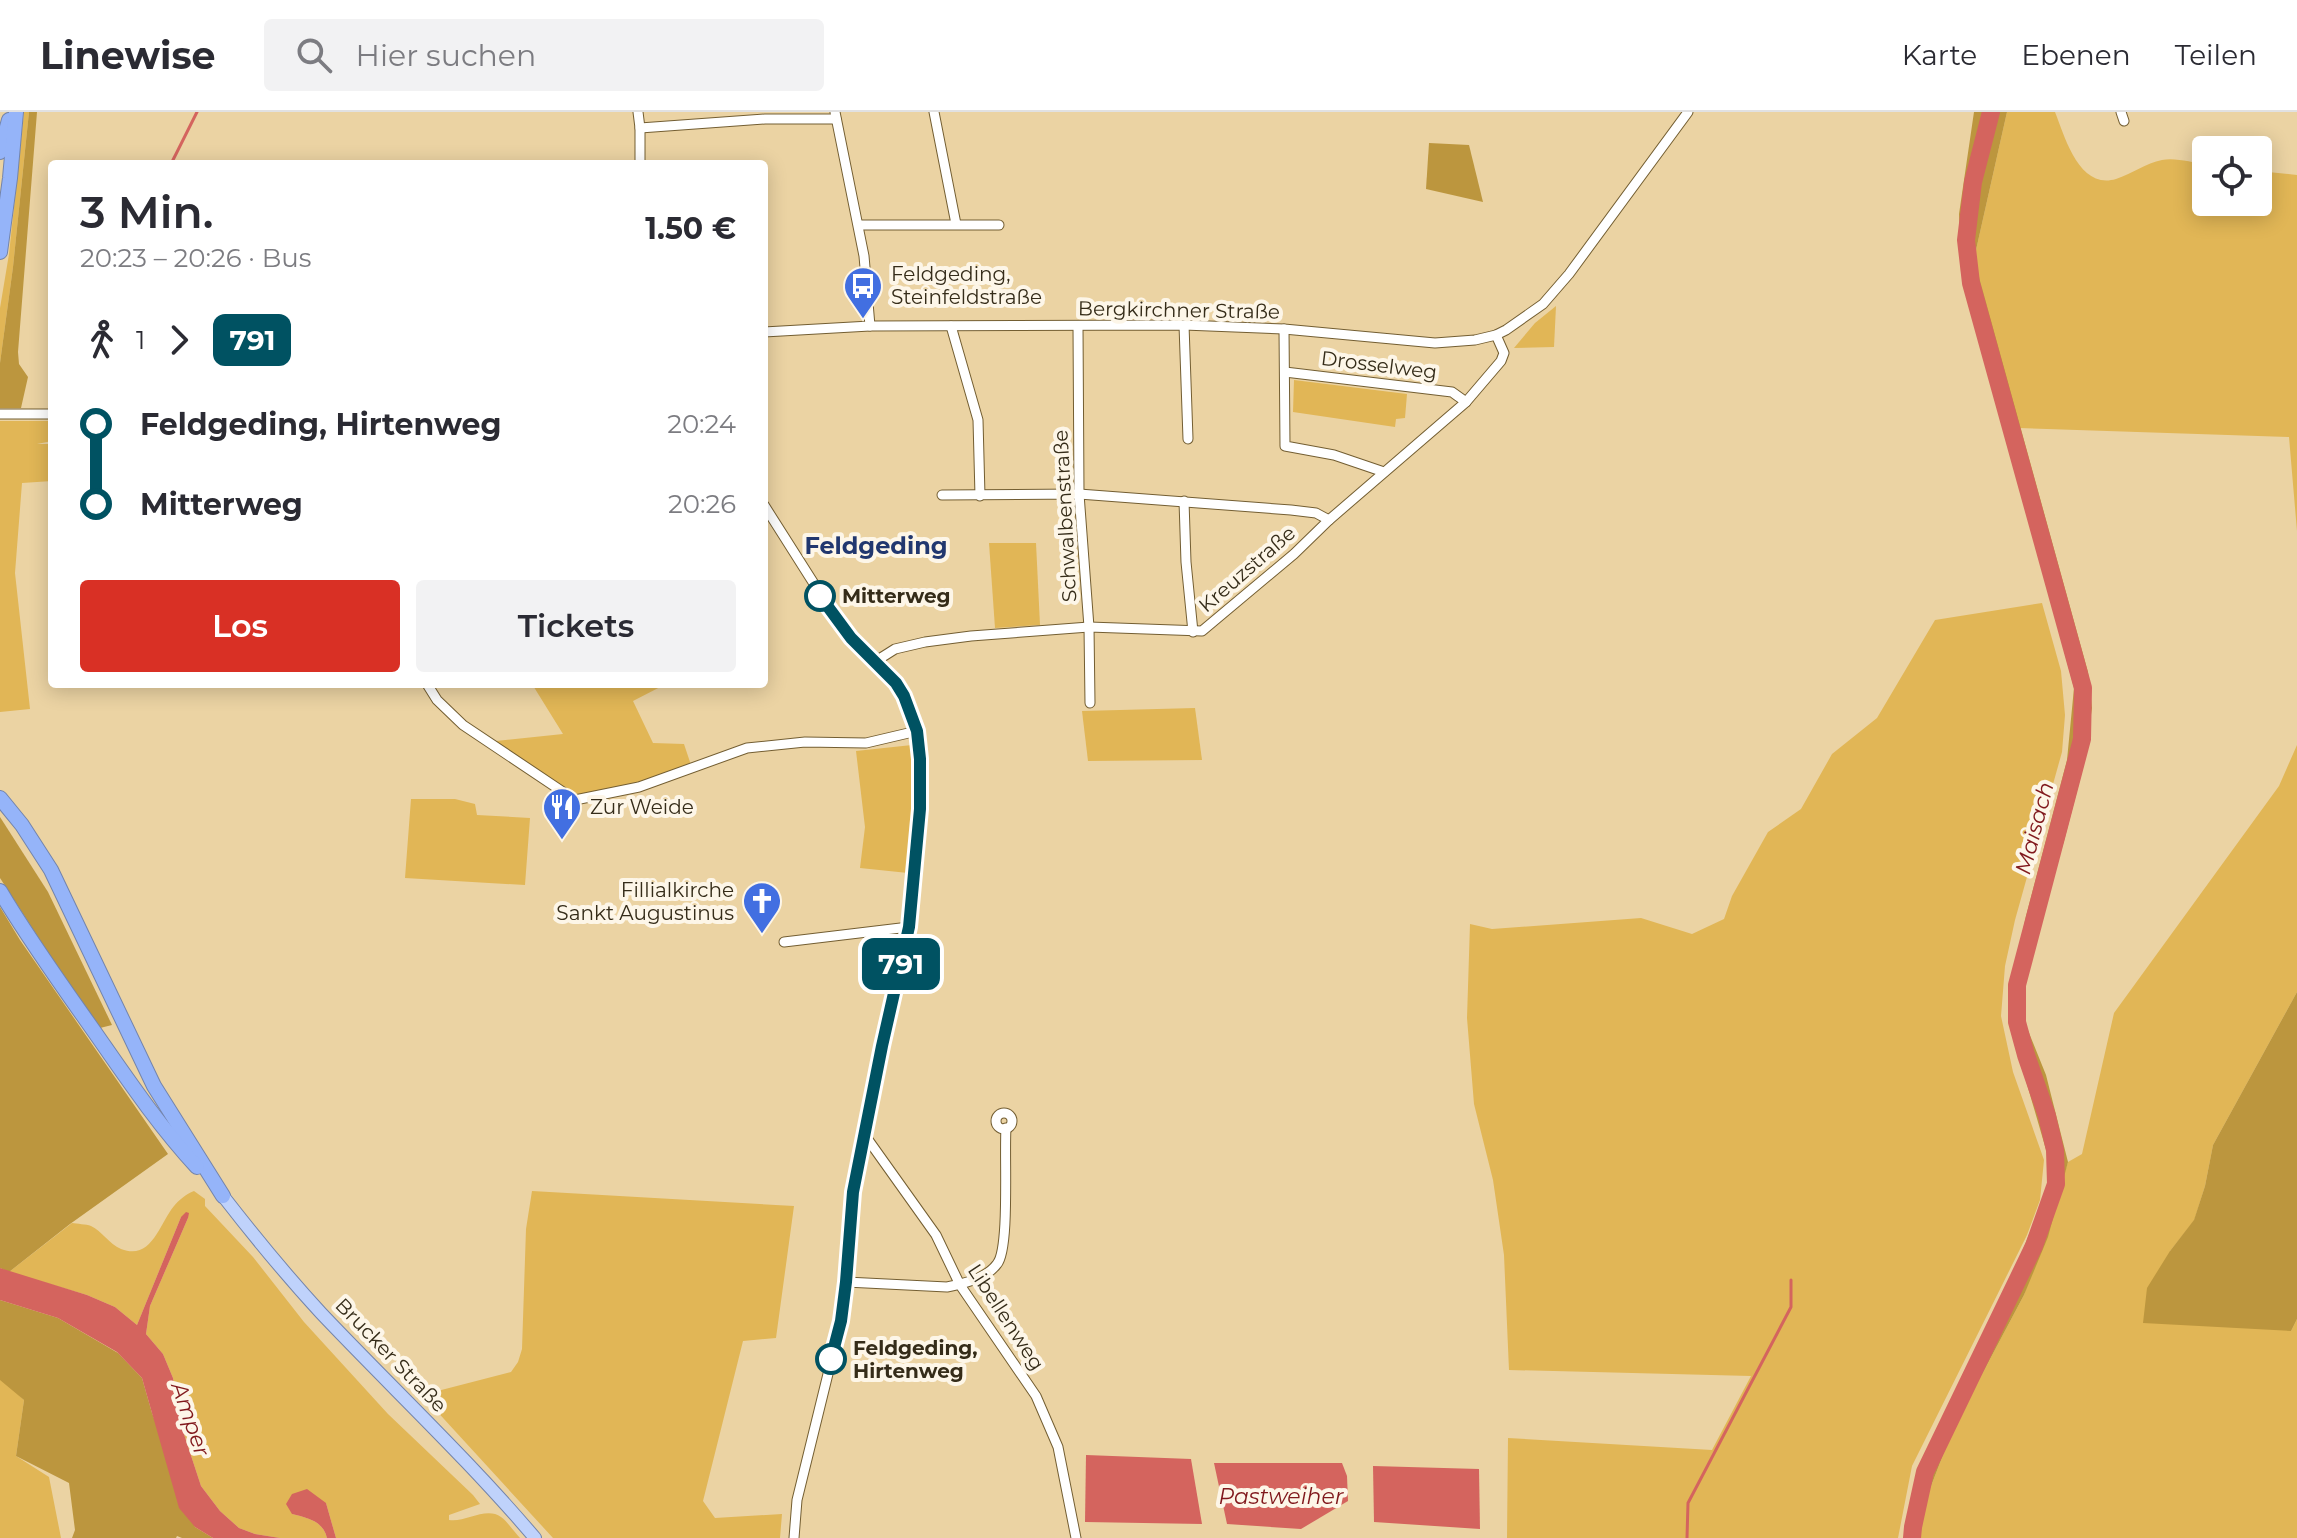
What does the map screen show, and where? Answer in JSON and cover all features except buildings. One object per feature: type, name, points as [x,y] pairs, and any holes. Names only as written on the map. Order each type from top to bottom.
[{"type":"highway","points":[[0,152],[14,112]]},
{"type":"highway","points":[[0,252],[10,178],[14,112]]},
{"type":"highway","points":[[0,798],[51,870],[154,1086],[223,1196]]},
{"type":"highway","points":[[0,891],[135,1089],[181,1150],[223,1196]]},
{"type":"main road","name":"Brucker Straße","points":[[223,1196],[321,1313],[482,1478],[535,1538]]},
{"type":"street","points":[[638,112],[640,160]]},
{"type":"street","points":[[934,112],[956,224]]},
{"type":"street","points":[[1496,335],[1524,319],[1556,290],[1688,112]]},
{"type":"street","points":[[640,128],[836,115],[864,256],[870,326]]},
{"type":"street","points":[[859,225],[999,225]]},
{"type":"street","points":[[1184,325],[1188,439]]},
{"type":"street","name":"Bergkirchner Straße","points":[[768,332],[870,326],[1184,325],[1284,329],[1435,343],[1496,335]]},
{"type":"street","points":[[951,326],[978,420],[980,496]]},
{"type":"street","name":"Schwalbenstraße","points":[[1078,326],[1079,494],[1089,627],[1090,703]]},
{"type":"street","points":[[1284,329],[1285,446],[1334,455],[1384,472]]},
{"type":"street","name":"Kreuzstraße","points":[[876,661],[895,649],[925,642],[1089,627],[1202,631],[1466,402],[1501,361],[1504,353],[1496,335]]},
{"type":"street","name":"Drosselweg","points":[[1285,372],[1452,392],[1466,402]]},
{"type":"street","points":[[0,414],[48,414]]},
{"type":"street","points":[[942,495],[1079,494],[1316,513],[1329,520]]},
{"type":"street","points":[[1184,501],[1193,632]]},
{"type":"street","points":[[769,523],[851,638],[896,683],[917,731],[920,759],[920,809],[909,927],[853,1192],[841,1321],[797,1500],[794,1538]]},
{"type":"street","points":[[430,688],[437,700],[463,725],[575,800],[639,787],[747,748],[805,742],[866,743],[917,731]]},
{"type":"street","points":[[784,942],[909,927]]},
{"type":"street","points":[[846,1282],[947,1287],[990,1272],[1000,1262],[1004,1241],[1006,1128]]},
{"type":"street","name":"Libellenweg","points":[[864,1134],[936,1235],[960,1285],[1036,1396],[1058,1447],[1076,1538]]},
{"type":"shaded area","points":[[24,112],[29,112],[0,363],[0,308]]},
{"type":"shaded area","points":[[29,112],[37,112],[18,352],[19,364],[28,377],[21,408],[0,408],[0,363]]},
{"type":"shaded area","points":[[1974,112],[2007,112],[1974,259],[2088,672],[2092,708],[2084,764],[2024,977],[2023,1018],[2046,1075],[2068,1162],[2048,1237],[2024,1295],[1953,1429],[1928,1494],[1920,1538],[1908,1538],[1916,1476],[2000,1306],[2047,1190],[2049,1160],[2015,1043],[2010,991],[2026,916],[2067,760],[2074,688],[1961,272],[1959,214]]},
{"type":"shaded area","points":[[2007,112],[2055,112],[2075,159],[2092,177],[2103,180],[2116,179],[2156,161],[2192,162],[2192,216],[2272,216],[2272,172],[2297,175],[2297,531],[2289,437],[2019,428],[1974,259]]},
{"type":"shaded area","points":[[1429,143],[1469,145],[1483,202],[1426,189]]},
{"type":"shaded area","points":[[1556,306],[1554,347],[1514,348],[1535,323]]},
{"type":"shaded area","points":[[1294,380],[1407,394],[1405,418],[1396,419],[1395,427],[1293,412]]},
{"type":"shaded area","points":[[0,421],[48,421],[48,442],[37,444],[48,444],[48,481],[22,483],[15,573],[30,709],[0,712]]},
{"type":"shaded area","points":[[989,543],[1036,543],[1040,625],[995,628]]},
{"type":"shaded area","points":[[2042,603],[2061,671],[2065,715],[2062,752],[2015,920],[2005,966],[2001,1016],[2013,1072],[2044,1160],[2040,1200],[2027,1235],[1912,1466],[1898,1538],[1507,1538],[1508,1438],[1712,1450],[1751,1376],[1509,1370],[1504,1255],[1493,1180],[1474,1104],[1467,1018],[1470,924],[1492,929],[1641,918],[1692,934],[1724,919],[1732,896],[1768,832],[1801,809],[1832,754],[1877,718],[1935,620]]},
{"type":"shaded area","points":[[534,688],[658,688],[633,701],[653,743],[684,744],[691,765],[637,787],[576,800],[496,741],[563,734]]},
{"type":"shaded area","points":[[1195,708],[1202,760],[1088,761],[1082,711]]},
{"type":"shaded area","points":[[912,745],[908,873],[860,868],[865,827],[856,751]]},
{"type":"shaded area","points":[[2297,745],[2297,992],[2213,1145],[2194,1221],[2170,1251],[2291,1331],[2297,1319],[2297,1538],[1920,1538],[1928,1494],[1953,1429],[2024,1295],[2068,1162],[2082,1154],[2114,1013],[2279,786]]},
{"type":"shaded area","points":[[411,799],[455,799],[475,804],[477,815],[530,818],[525,885],[405,878]]},
{"type":"shaded area","points":[[0,817],[48,892],[112,1025],[100,1028],[0,878]]},
{"type":"shaded area","points":[[0,907],[168,1154],[9,1272],[0,1268]]},
{"type":"shaded area","points":[[2297,992],[2297,1319],[2291,1331],[2143,1323],[2147,1288],[2194,1220],[2213,1145]]},
{"type":"shaded area","points":[[194,1191],[205,1199],[205,1206],[388,1414],[480,1504],[449,1515],[449,1520],[495,1514],[504,1519],[520,1538],[336,1538],[326,1503],[292,1514],[318,1524],[327,1538],[280,1538],[239,1528],[220,1511],[201,1486],[180,1422],[173,1378],[163,1354],[146,1334],[150,1306],[188,1218],[181,1217],[137,1325],[115,1307],[87,1295],[9,1272],[72,1223],[91,1226],[121,1249],[140,1250],[154,1239],[176,1204]]},
{"type":"shaded area","points":[[532,1191],[794,1206],[776,1338],[743,1341],[703,1501],[715,1518],[782,1514],[780,1538],[553,1538],[422,1395],[511,1372],[518,1362],[522,1349],[526,1229]]},
{"type":"shaded area","points":[[0,1300],[58,1318],[118,1353],[142,1378],[195,1527],[213,1538],[72,1538],[75,1530],[69,1483],[16,1456],[24,1400],[0,1380]]},
{"type":"shaded area","points":[[0,1377],[24,1400],[16,1456],[49,1477],[61,1538],[0,1538]]},
{"type":"water","points":[[189,1213],[188,1218],[150,1306],[146,1334],[163,1354],[173,1378],[180,1422],[201,1486],[220,1511],[239,1528],[280,1538],[213,1538],[195,1527],[179,1508],[142,1378],[117,1352],[58,1318],[0,1300],[0,1268],[87,1295],[115,1307],[137,1325],[181,1217]]},
{"type":"water","points":[[1086,1455],[1191,1459],[1202,1524],[1085,1522]]},
{"type":"water","name":"Pastweiher","points":[[1214,1463],[1342,1463],[1347,1476],[1348,1501],[1301,1529],[1227,1524]]},
{"type":"water","points":[[1373,1466],[1479,1469],[1480,1529],[1374,1522]]},
{"type":"water","points":[[307,1489],[326,1503],[336,1538],[327,1538],[318,1524],[292,1514],[286,1504],[292,1494]]},
{"type":"waterway","points":[[173,160],[197,112]]},
{"type":"waterway","name":"Maisach","points":[[1912,1538],[1925,1472],[2034,1246],[2056,1184],[2055,1150],[2047,1116],[2017,1022],[2017,985],[2082,739],[2083,688],[1971,283],[1966,240],[1973,182],[1991,112]]},
{"type":"waterway","points":[[1687,1538],[1688,1503],[1791,1307],[1791,1280]]},
{"type":"bus line","name":"791","points":[[820,596],[851,638],[896,683],[904,696],[917,731],[920,759],[920,809],[909,927],[853,1192],[841,1321],[831,1359]]},
{"type":"place","name":"Feldgeding, Steinfeldstraße","points":[[863,320]]},
{"type":"place","name":"Mitterweg","points":[[820,596]]},
{"type":"place","name":"Zur Weide","points":[[562,841]]},
{"type":"place","name":"Fillialkirche Sankt Augustinus","points":[[762,935]]},
{"type":"place","name":"Feldgeding, Hirtenweg","points":[[831,1359]]},
{"type":"district","name":"Feldgeding","points":[[876,546]]},
{"type":"water label","name":"Amper","points":[[191,1419]]}]
